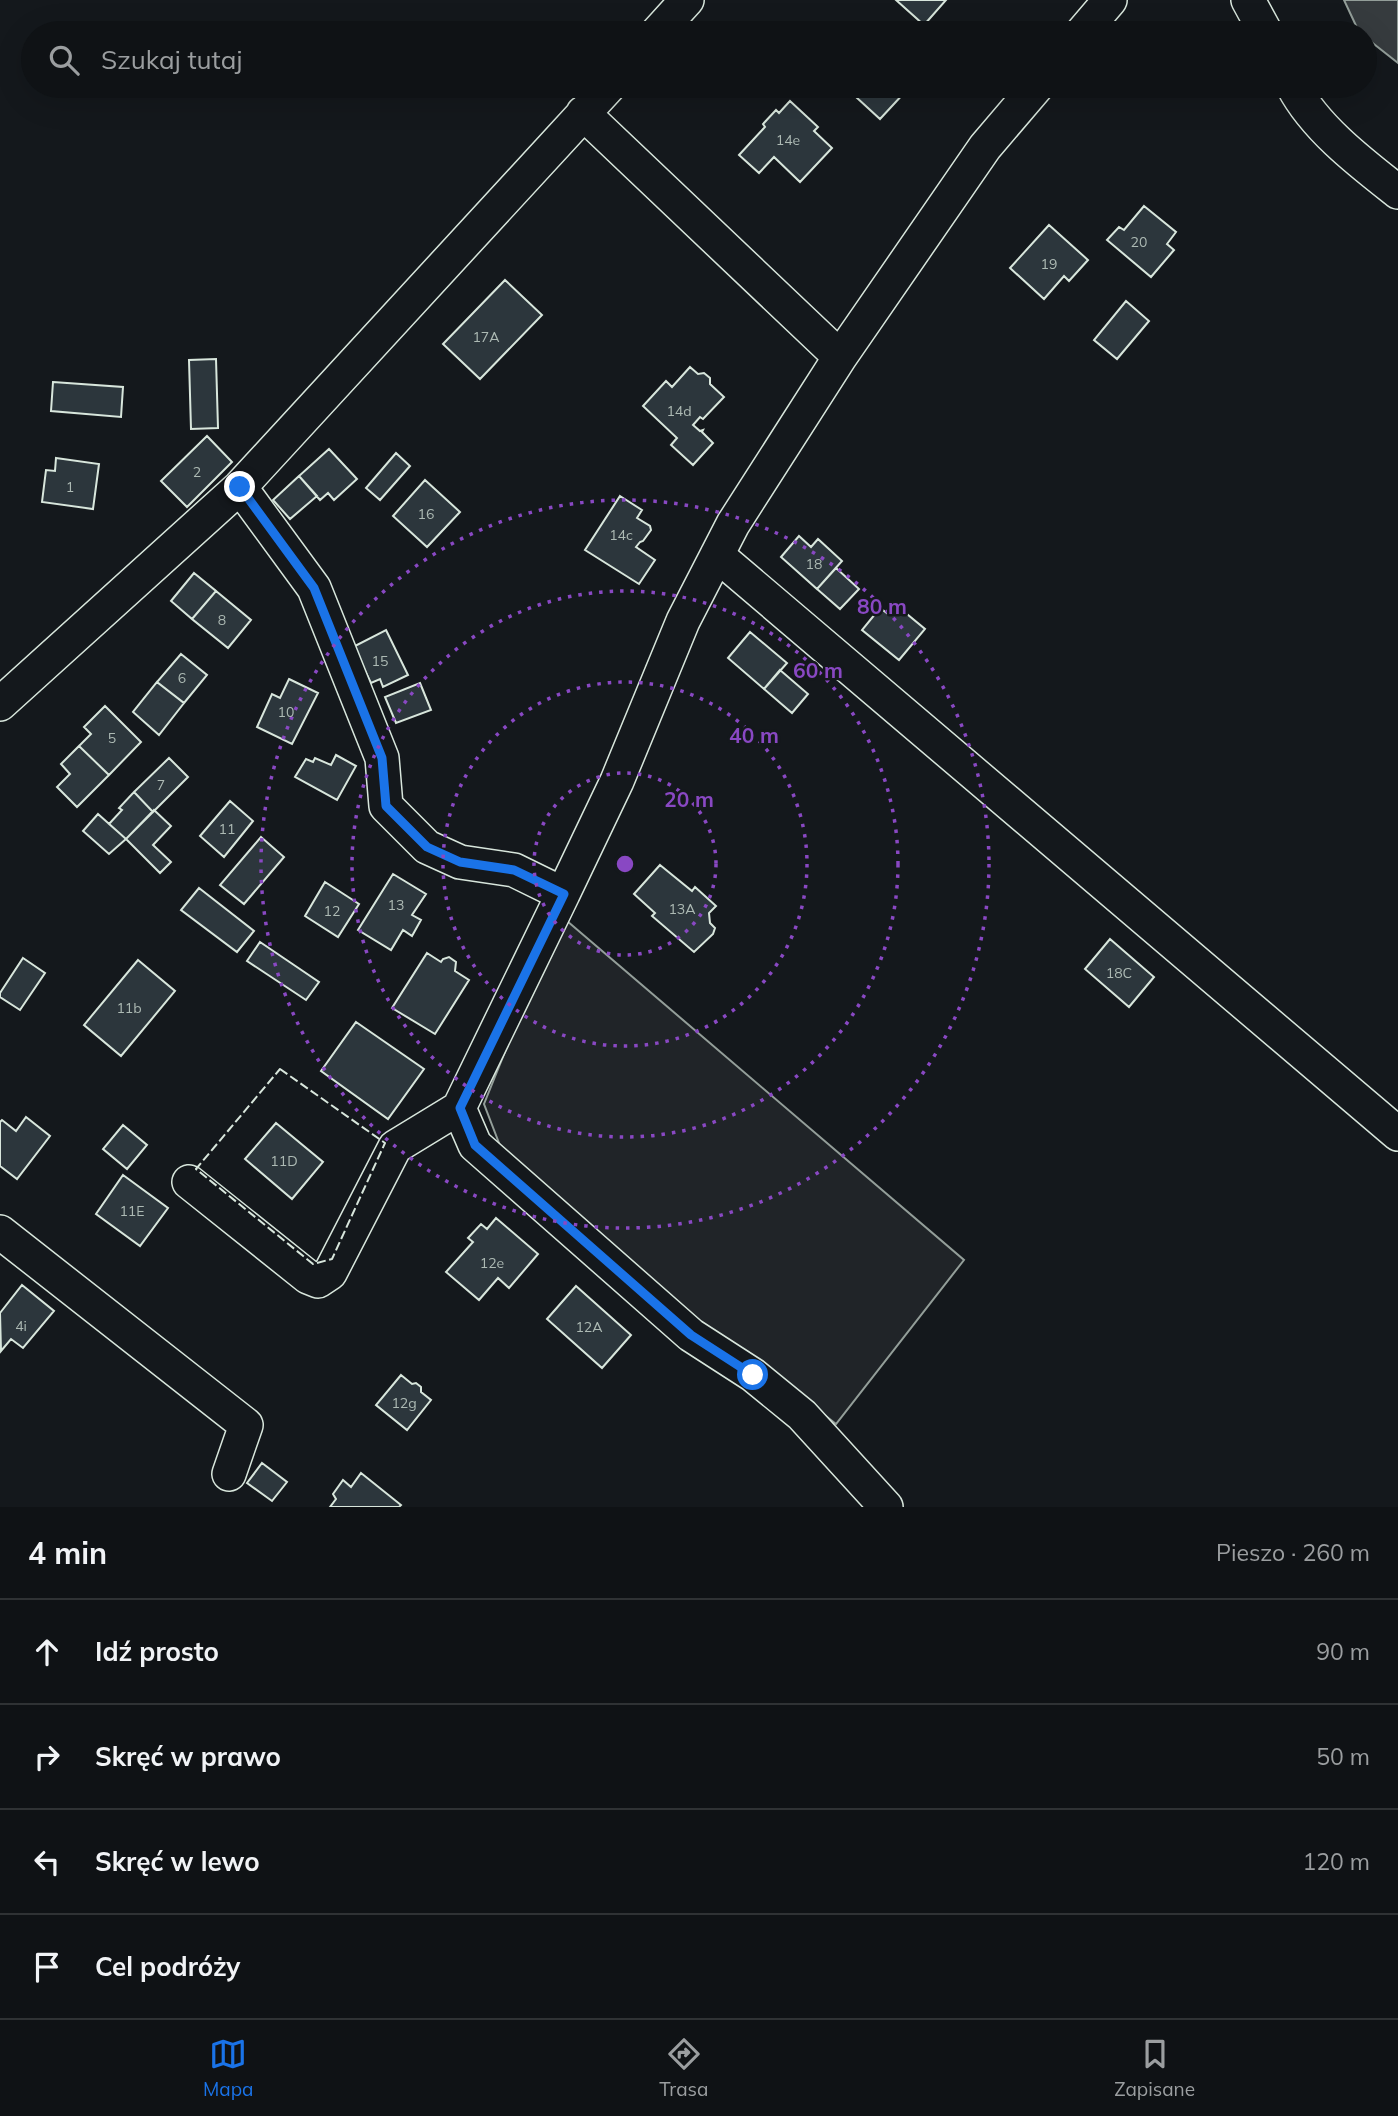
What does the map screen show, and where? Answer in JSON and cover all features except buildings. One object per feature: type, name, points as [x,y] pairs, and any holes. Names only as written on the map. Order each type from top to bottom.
[{"type":"street","points":[[668,21],[687,0]]},
{"type":"street","points":[[1092,21],[1110,0]]},
{"type":"street","points":[[1248,0],[1259,21]]},
{"type":"street","points":[[0,705],[240,487],[597,98]]},
{"type":"street","points":[[189,1182],[308,1277],[318,1281],[330,1273],[395,1147],[460,1108],[617,781],[683,621],[733,524],[840,357],[985,147],[1027,98]]},
{"type":"street","points":[[1299,98],[1353,156],[1398,192]]},
{"type":"street","points":[[583,113],[840,357]]},
{"type":"street","points":[[240,487],[314,588],[382,758],[386,806],[427,847],[460,862],[514,870],[564,894]]},
{"type":"street","points":[[717,555],[1398,1134]]},
{"type":"street","points":[[460,1108],[475,1145],[691,1335],[753,1375],[802,1415],[886,1507]]},
{"type":"street","points":[[0,1232],[246,1425],[229,1474]]},
{"type":"shaded area","points":[[1344,0],[1398,0],[1398,63],[1377,46],[1377,21],[1354,21]]},
{"type":"shaded area","points":[[560,915],[964,1260],[836,1424],[749,1355],[713,1343],[504,1156],[484,1104]]},
{"type":"fence","points":[[280,1069],[385,1143],[332,1259],[313,1264],[196,1169],[280,1069]]},
{"type":"route","points":[[240,487],[314,588],[382,758],[386,806],[427,847],[460,862],[514,870],[564,894],[460,1108],[475,1145],[691,1335],[753,1375]]}]
